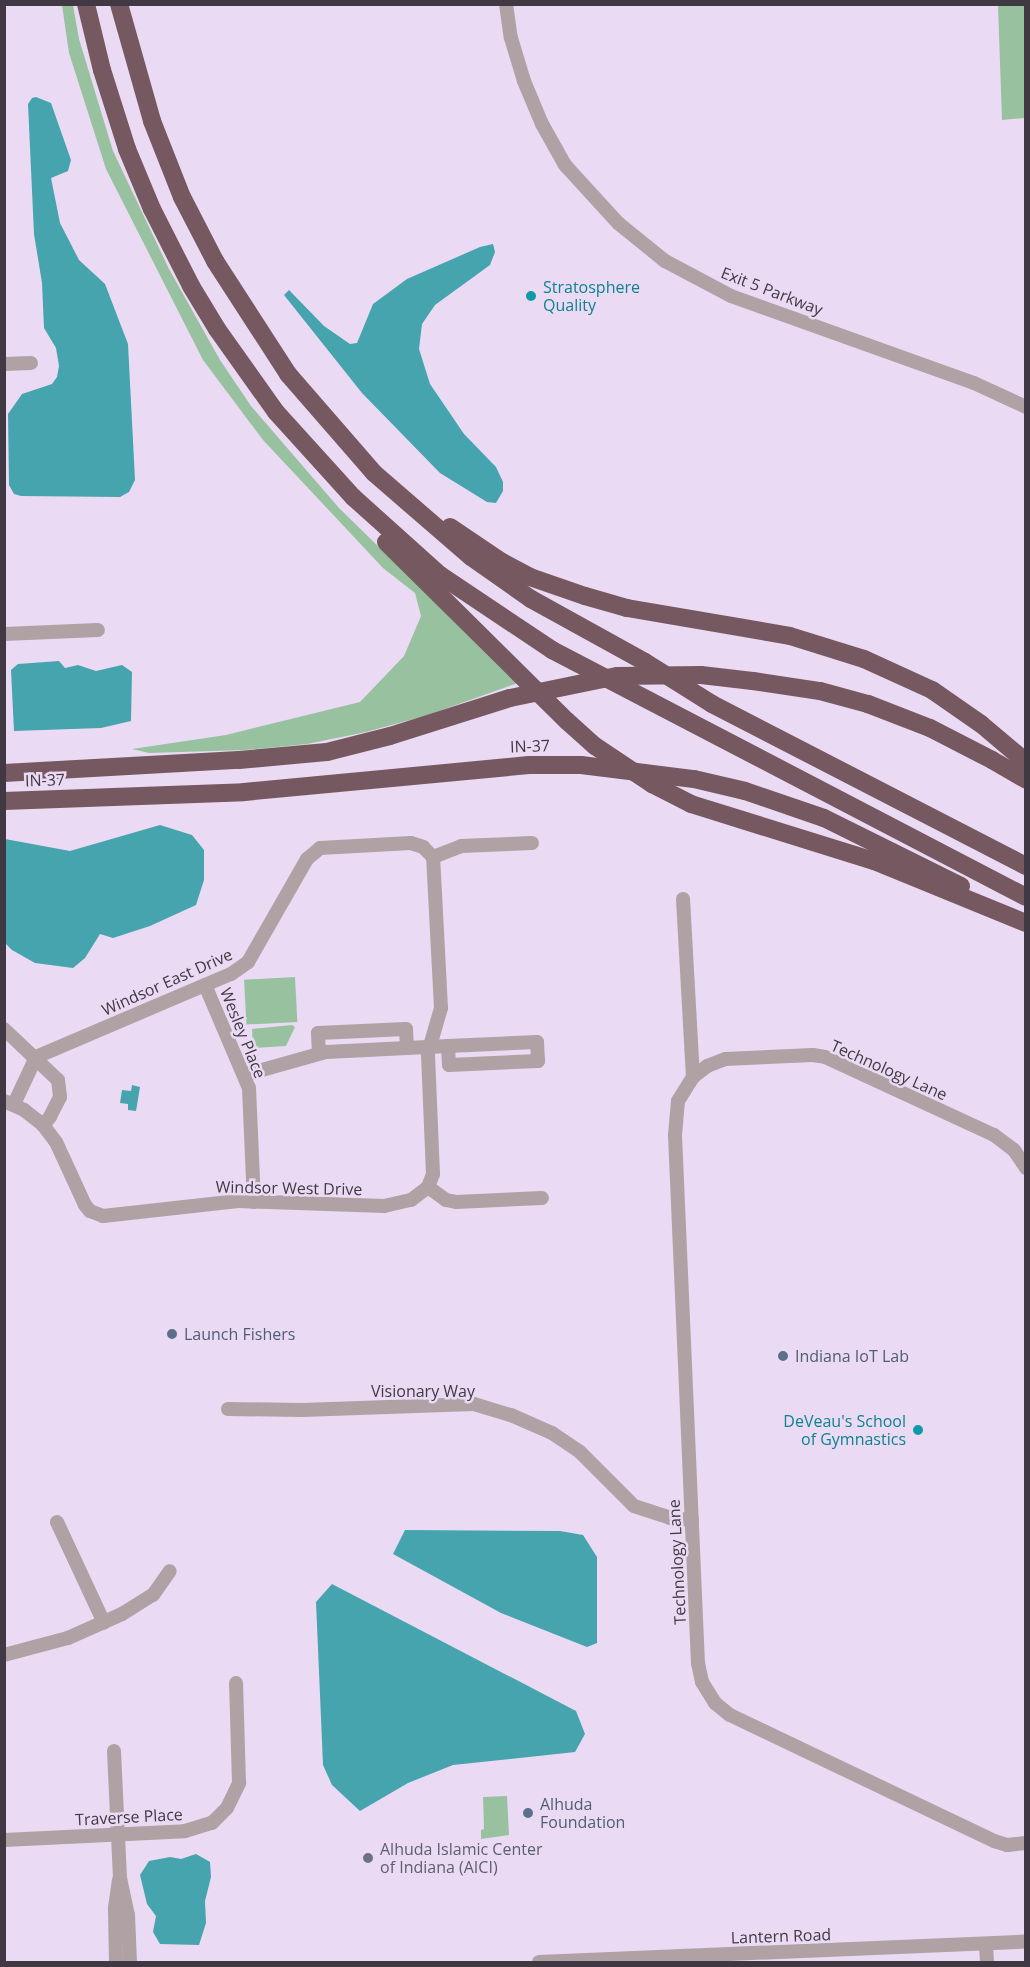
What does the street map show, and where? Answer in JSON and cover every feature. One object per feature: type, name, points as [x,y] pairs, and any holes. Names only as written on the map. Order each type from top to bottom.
[{"type":"highway","points":[[86,4],[102,70],[127,149],[152,209],[191,286],[223,337],[276,412],[353,497],[440,575],[552,650],[1026,897]]},
{"type":"highway","points":[[119,4],[142,92],[182,197],[215,261],[274,354],[314,407],[374,473],[434,527],[512,586],[712,704],[1026,866]]},
{"type":"highway","points":[[274,354],[404,495],[502,562],[530,577],[604,602],[790,636],[864,659],[932,690],[981,724],[1026,762]]},
{"type":"highway","points":[[353,497],[379,534],[400,558],[567,721],[623,766],[691,804],[874,861],[1026,922]]},
{"type":"highway","name":"IN-37","points":[[5,773],[239,760],[327,752],[390,736],[510,698],[617,676],[701,675],[820,691],[868,704],[930,728],[1026,780]]},
{"type":"highway","name":"IN-37","points":[[4,801],[305,788],[529,765],[581,765],[694,779],[753,793],[824,818],[923,866],[1026,922]]},
{"type":"highway","points":[[4,807],[55,799]]},
{"type":"street","name":"Exit 5 Parkway","points":[[506,4],[511,38],[524,81],[542,124],[565,165],[618,223],[665,261],[731,296],[974,383],[1026,407]]},
{"type":"street","points":[[4,364],[31,363]]},
{"type":"street","points":[[4,634],[98,630]]},
{"type":"street","name":"Windsor East Drive","points":[[36,1057],[239,970],[248,962],[307,859],[320,848],[411,843],[423,847],[433,857]]},
{"type":"street","points":[[532,843],[454,847],[433,857],[441,1008],[428,1047],[433,1174],[428,1187],[446,1200],[456,1202],[542,1198]]},
{"type":"street","points":[[683,899],[693,1077]]},
{"type":"street","name":"Wesley Place","points":[[205,985],[244,1075],[250,1095],[254,1202]]},
{"type":"street","points":[[4,1029],[53,1073],[60,1088],[56,1107],[42,1125]]},
{"type":"street","points":[[319,1053],[318,1032],[406,1029],[407,1048]]},
{"type":"street","points":[[244,1075],[319,1053],[448,1046],[537,1042],[538,1061],[449,1065],[448,1046]]},
{"type":"street","name":"Technology Lane","points":[[1025,1166],[1007,1143],[825,1057],[813,1055],[725,1059],[707,1066],[693,1077],[679,1096],[675,1119],[699,1670],[705,1689],[718,1707],[739,1719],[994,1841],[1007,1845],[1026,1843]]},
{"type":"street","points":[[9,1102],[36,1057]]},
{"type":"street","name":"Windsor West Drive","points":[[9,1102],[42,1125],[56,1142],[85,1205],[96,1214],[114,1216],[212,1202],[384,1206],[411,1200],[428,1187]]},
{"type":"street","points":[[1007,1143],[1026,1143]]},
{"type":"street","name":"Visionary Way","points":[[228,1409],[302,1410],[474,1404],[511,1415],[552,1434],[580,1452],[634,1506],[670,1518],[692,1520]]},
{"type":"street","points":[[57,1522],[104,1623]]},
{"type":"street","points":[[4,1655],[59,1641],[104,1623],[153,1595],[170,1571]]},
{"type":"street","name":"Traverse Place","points":[[4,1840],[194,1830],[212,1822],[227,1808],[236,1792],[240,1774],[236,1683]]},
{"type":"street","points":[[114,1751],[120,1878],[128,1915],[130,1962]]},
{"type":"street","points":[[117,1962],[115,1908],[120,1878]]},
{"type":"street","name":"Lantern Road","points":[[539,1962],[676,1960],[1026,1942]]},
{"type":"street","points":[[986,1944],[987,1962]]},
{"type":"green space","points":[[62,5],[73,5],[79,39],[113,151],[169,269],[220,360],[251,406],[339,508],[518,683],[428,715],[366,732],[307,744],[245,750],[149,753],[132,749],[226,735],[360,702],[404,656],[421,616],[415,593],[383,568],[263,440],[203,360],[106,169],[69,53]]},
{"type":"green space","points":[[998,5],[1025,5],[1025,118],[1002,120]]},
{"type":"green space","points":[[295,977],[297,1022],[246,1025],[244,980]]},
{"type":"green space","points":[[292,1025],[295,1027],[286,1046],[253,1048],[252,1029]]},
{"type":"green space","points":[[507,1796],[509,1835],[481,1839],[481,1830],[484,1829],[483,1797]]},
{"type":"water","points":[[36,97],[51,103],[71,160],[68,171],[51,178],[60,223],[79,260],[105,284],[128,344],[135,480],[129,492],[120,497],[21,496],[14,494],[9,485],[8,414],[22,394],[52,384],[57,377],[59,366],[56,348],[44,328],[42,283],[34,234],[28,104],[32,98]]},
{"type":"water","points":[[493,244],[495,252],[490,265],[435,305],[422,324],[419,349],[430,384],[464,434],[496,467],[503,482],[503,491],[496,503],[487,502],[440,473],[362,393],[284,295],[289,290],[324,326],[350,344],[357,343],[373,304],[407,279],[480,247]]},
{"type":"water","points":[[59,661],[65,668],[78,665],[96,671],[122,665],[132,672],[131,721],[101,728],[14,731],[11,670],[18,664]]},
{"type":"water","points":[[160,825],[192,835],[204,850],[204,880],[196,905],[150,926],[113,938],[100,934],[85,958],[73,968],[35,963],[12,950],[5,943],[5,839],[70,851]]},
{"type":"water","points":[[132,1085],[140,1087],[136,1111],[128,1110],[128,1104],[120,1103],[122,1090],[131,1091]]},
{"type":"water","points":[[405,1530],[560,1531],[583,1535],[597,1557],[597,1643],[587,1647],[501,1613],[393,1554]]},
{"type":"water","points":[[332,1584],[576,1711],[585,1734],[575,1752],[453,1765],[408,1783],[360,1811],[332,1785],[323,1765],[316,1602]]},
{"type":"water","points":[[196,1854],[210,1862],[211,1877],[205,1901],[206,1923],[199,1945],[160,1944],[153,1932],[156,1916],[147,1904],[140,1875],[149,1861],[170,1857],[181,1859]]},
{"type":"place","name":"Stratosphere Quality","points":[[531,296]]},
{"type":"place","name":"Launch Fishers","points":[[172,1334]]},
{"type":"place","name":"Indiana IoT Lab","points":[[783,1356]]},
{"type":"place","name":"DeVeau's School of Gymnastics","points":[[918,1430]]},
{"type":"place","name":"Alhuda Foundation","points":[[528,1813]]},
{"type":"place","name":"Alhuda Islamic Center of Indiana (AICI)","points":[[368,1858]]}]
